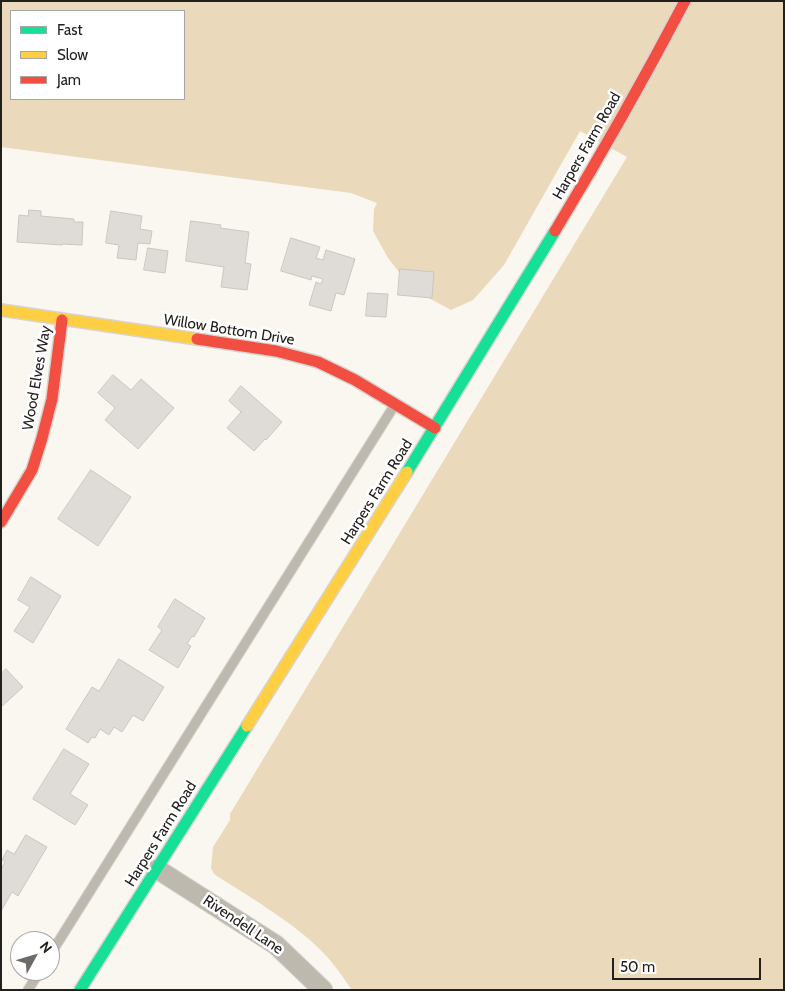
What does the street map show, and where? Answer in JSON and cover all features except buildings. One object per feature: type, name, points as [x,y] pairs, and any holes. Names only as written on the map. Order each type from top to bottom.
[{"type":"main road","name":"Harpers Farm Road","points":[[80,990],[435,428],[602,153],[685,1]]},
{"type":"main road","name":"Willow Bottom Drive","points":[[1,310],[276,351],[318,362],[355,380],[435,428]]},
{"type":"main road","name":"Wood Elves Way","points":[[1,522],[32,470],[42,438],[52,399],[62,320]]},
{"type":"street","name":"Rivendell Lane","points":[[157,869],[276,945],[323,990]]},
{"type":"lane","points":[[60,938],[396,404]]},
{"type":"shaded area","points":[[1,1],[784,1],[784,990],[352,990],[318,947],[292,925],[214,874],[211,868],[213,847],[230,820],[230,814],[627,157],[580,131],[504,265],[473,300],[451,310],[412,289],[388,258],[373,231],[374,209],[377,203],[351,193],[1,147]]},
{"type":"traffic: fast","points":[[407,472],[555,231]]},
{"type":"traffic: fast","points":[[80,990],[247,726]]},
{"type":"traffic: slow","points":[[1,310],[197,339]]},
{"type":"traffic: slow","points":[[247,726],[407,472]]},
{"type":"traffic: jam","points":[[555,231],[622,117],[685,1]]},
{"type":"traffic: jam","points":[[1,522],[32,470],[42,438],[52,399],[62,320]]},
{"type":"traffic: jam","points":[[197,339],[276,351],[318,362],[355,380],[435,428]]}]
